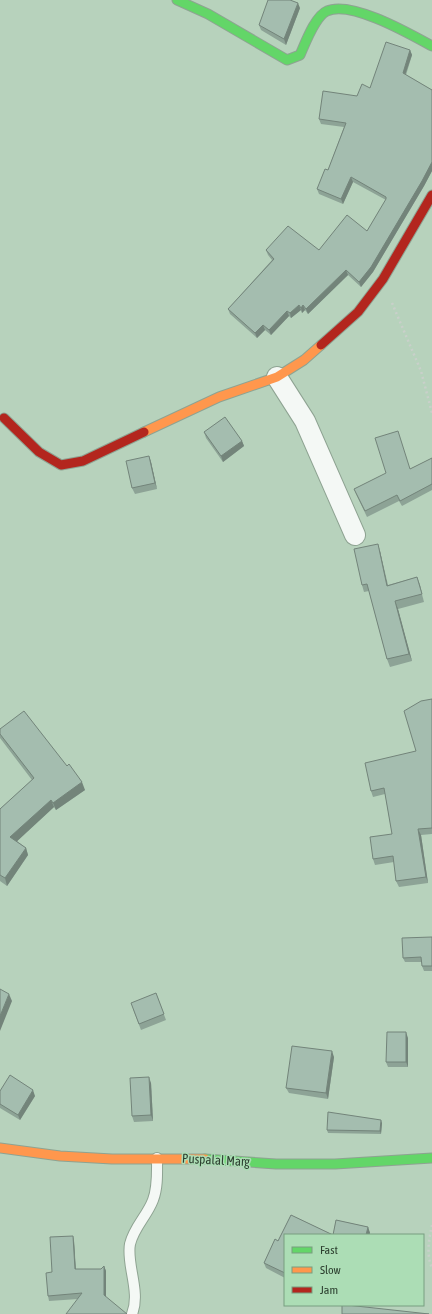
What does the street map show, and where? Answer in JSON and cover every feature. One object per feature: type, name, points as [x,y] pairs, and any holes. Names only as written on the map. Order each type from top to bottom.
[{"type":"street","points":[[177,0],[208,14],[287,60],[300,55],[318,19],[326,11],[342,10],[374,17],[432,46]]},
{"type":"street","points":[[4,418],[39,452],[61,465],[83,461],[219,397],[277,377],[304,360],[358,312],[383,279],[432,195]]},
{"type":"street","points":[[277,377],[305,421],[355,535]]},
{"type":"street","name":"Puspalal Marg","points":[[0,1148],[112,1159],[196,1158],[276,1164],[335,1164],[432,1158]]},
{"type":"lane","points":[[132,1314],[135,1295],[130,1245],[134,1234],[153,1201],[156,1190],[158,1158]]},
{"type":"path","points":[[383,279],[388,295],[421,371],[432,413]]},
{"type":"path","points":[[432,1225],[428,1244],[432,1268]]},
{"type":"building","points":[[268,0],[290,0],[298,3],[284,39],[259,25]]},
{"type":"building","points":[[386,42],[410,50],[403,73],[432,90],[432,162],[371,267],[359,282],[346,270],[306,309],[303,305],[301,308],[299,305],[290,313],[287,311],[269,330],[263,325],[255,333],[228,309],[274,259],[266,250],[288,226],[319,250],[347,215],[367,231],[386,199],[386,197],[351,177],[341,199],[317,189],[325,169],[328,170],[346,123],[319,119],[323,91],[357,96],[362,84],[370,88]]},
{"type":"building","points":[[225,417],[242,441],[221,456],[204,432]]},
{"type":"building","points":[[398,431],[410,469],[432,458],[432,484],[400,501],[397,495],[365,511],[354,489],[386,473],[375,438]]},
{"type":"building","points":[[149,456],[155,483],[132,488],[126,461]]},
{"type":"building","points":[[378,544],[387,586],[417,577],[422,594],[395,601],[409,654],[387,659],[367,584],[362,585],[354,549]]},
{"type":"building","points":[[432,699],[432,828],[418,829],[426,877],[396,881],[393,856],[373,859],[370,837],[392,834],[384,788],[371,791],[365,763],[416,751],[404,711],[421,701]]},
{"type":"building","points":[[24,711],[67,766],[69,764],[82,782],[53,803],[51,800],[10,837],[26,848],[5,878],[0,875],[0,809],[34,778],[0,734],[0,729]]},
{"type":"building","points":[[432,937],[432,966],[422,966],[421,957],[403,958],[402,938]]},
{"type":"building","points":[[0,989],[9,994],[0,1016]]},
{"type":"building","points":[[156,993],[164,1014],[139,1024],[131,1003]]},
{"type":"building","points":[[387,1032],[406,1032],[406,1062],[386,1062]]},
{"type":"building","points":[[292,1046],[332,1051],[326,1093],[286,1088]]},
{"type":"building","points":[[10,1075],[33,1090],[18,1115],[0,1104],[0,1091]]},
{"type":"building","points":[[149,1077],[151,1115],[132,1116],[130,1078]]},
{"type":"building","points":[[328,1112],[381,1120],[380,1131],[327,1130]]},
{"type":"building","points":[[291,1215],[331,1234],[284,1234],[284,1273],[264,1263],[275,1239],[278,1241]]},
{"type":"building","points":[[336,1220],[368,1227],[366,1234],[333,1234]]},
{"type":"building","points":[[73,1236],[75,1269],[101,1269],[104,1266],[104,1295],[127,1314],[66,1314],[82,1293],[48,1296],[46,1273],[52,1272],[50,1237]]},
{"type":"building","points":[[342,1306],[356,1306],[429,1314],[342,1314]]},
{"type":"traffic: fast","points":[[177,0],[208,14],[287,60],[300,55],[318,18],[327,11],[338,9],[350,10],[365,14],[410,34],[432,46]]},
{"type":"traffic: fast","points":[[205,1159],[276,1164],[335,1164],[432,1158]]},
{"type":"traffic: slow","points":[[144,432],[219,397],[277,377],[304,360],[321,345]]},
{"type":"traffic: slow","points":[[0,1148],[60,1156],[112,1159],[205,1159]]},
{"type":"traffic: jam","points":[[321,345],[358,312],[383,279],[432,195]]},
{"type":"traffic: jam","points":[[4,418],[39,452],[61,465],[83,461],[144,432]]}]
